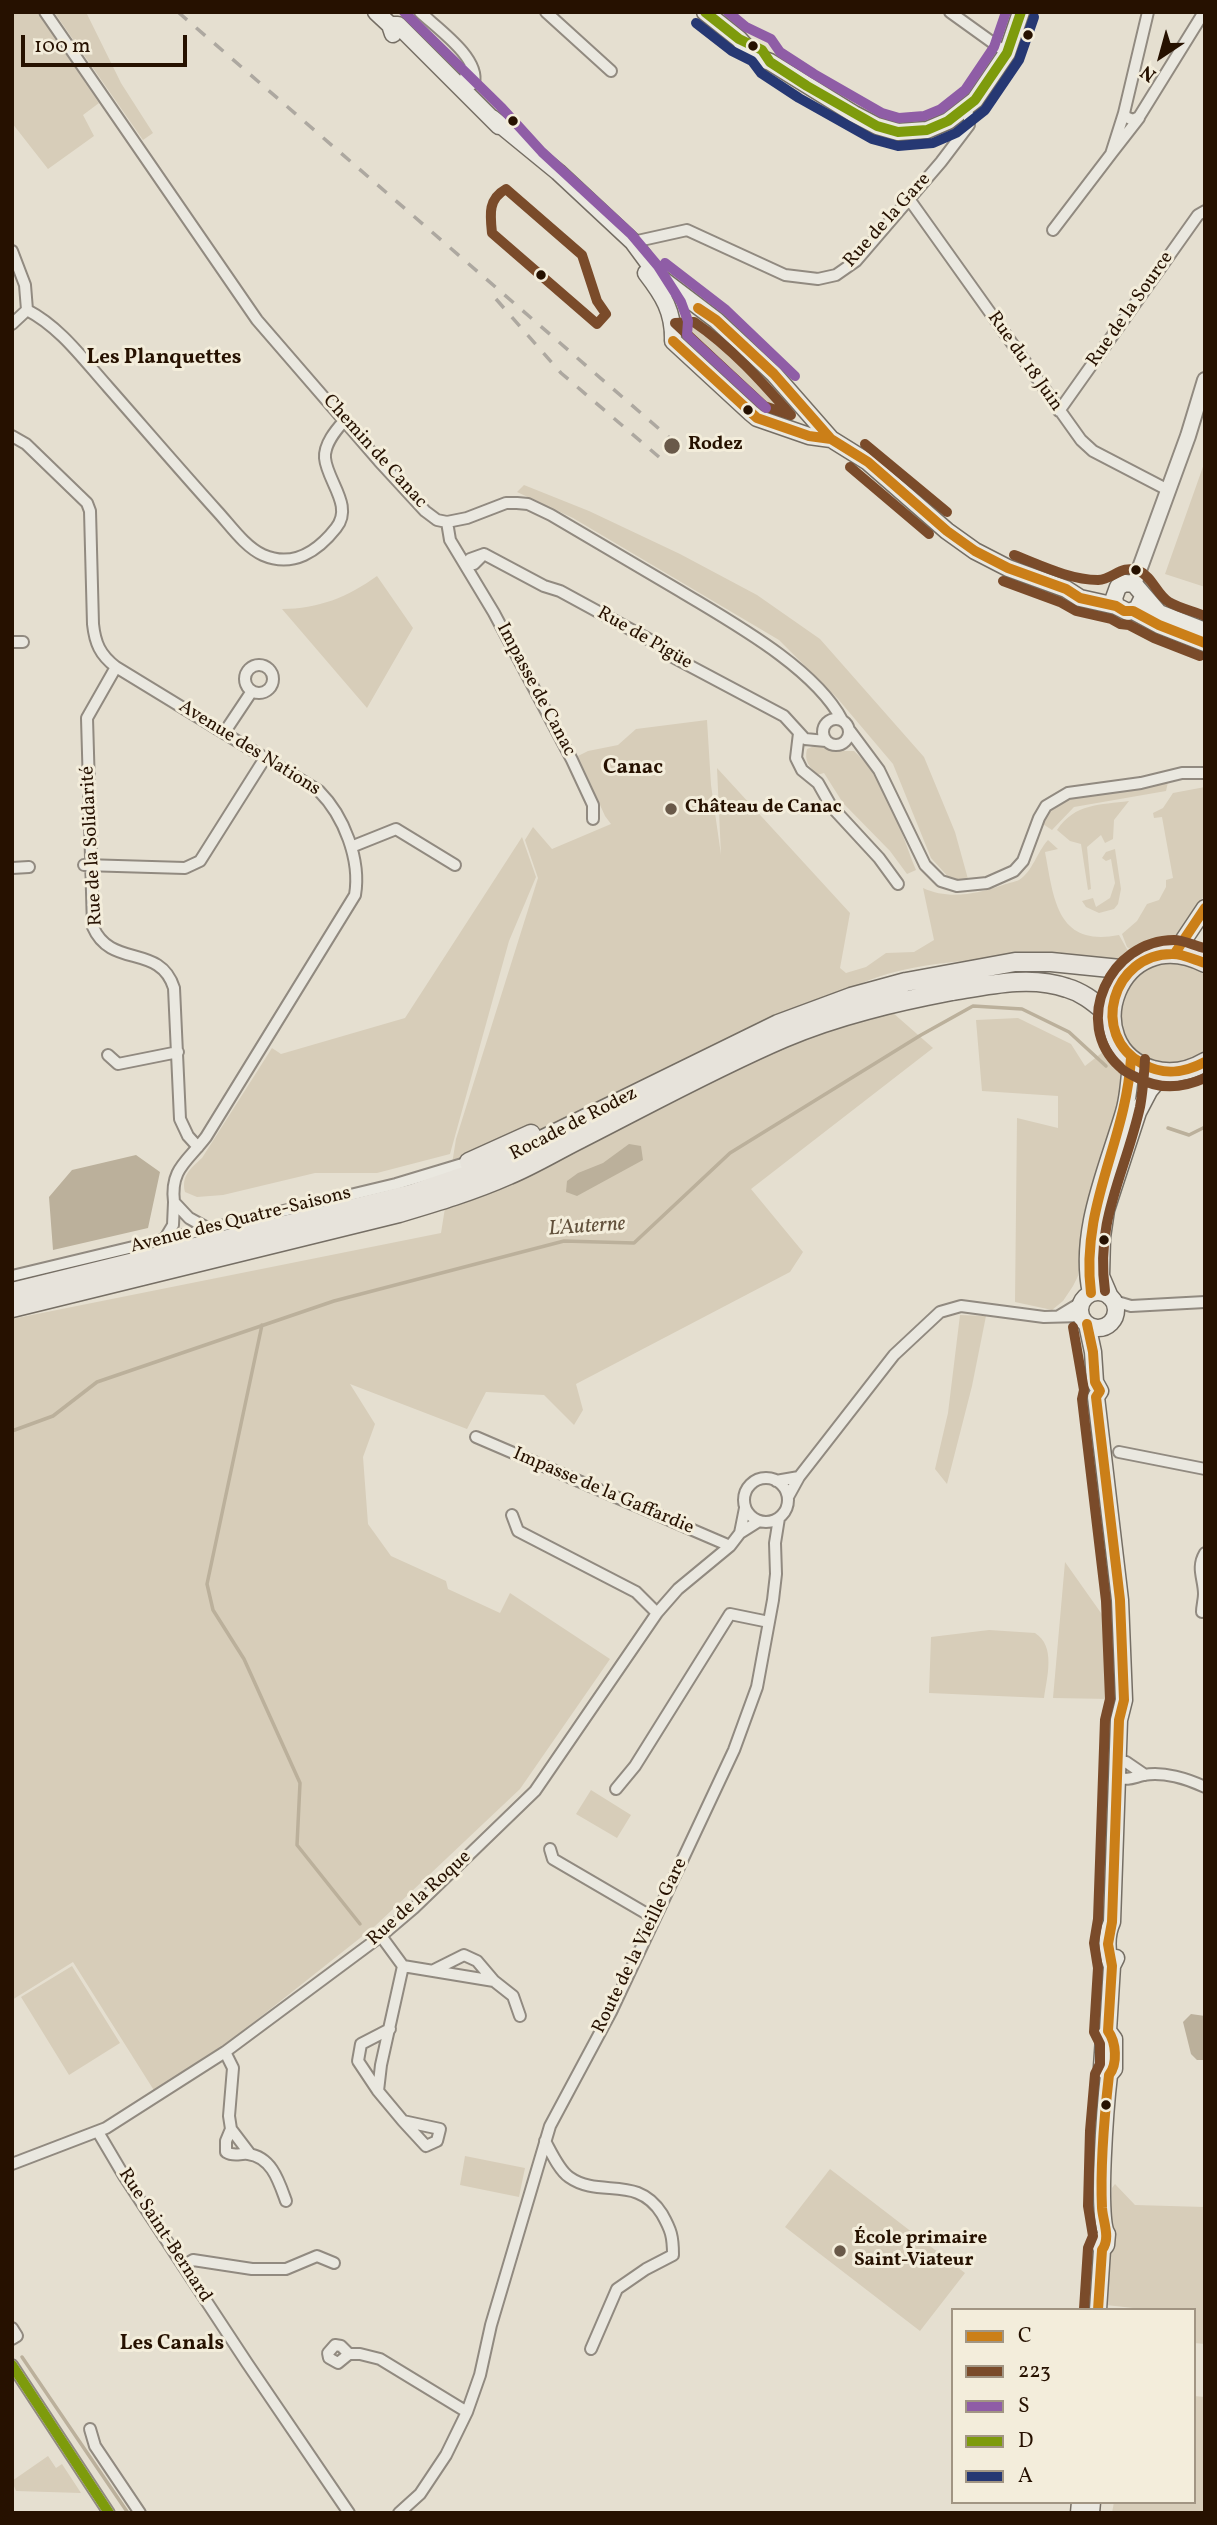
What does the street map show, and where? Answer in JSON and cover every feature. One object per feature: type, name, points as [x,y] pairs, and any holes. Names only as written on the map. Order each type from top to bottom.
[{"type":"main road","points":[[376,12],[390,25],[392,33],[417,57],[459,87],[492,118],[549,164],[633,242],[658,276],[716,320],[774,374],[831,439],[868,462],[947,531],[975,551],[1008,568],[1066,589],[1080,598],[1116,598]]},
{"type":"main road","points":[[705,12],[739,39],[762,50],[770,62],[854,114],[877,126],[898,132],[927,130],[948,121],[967,108],[983,90],[1007,53],[1021,12]]},
{"type":"main road","points":[[492,118],[531,162],[620,243],[647,274],[669,309],[674,323],[673,341],[681,350],[757,418],[809,436],[831,439]]},
{"type":"main road","points":[[1116,598],[1121,585],[1138,590],[1159,613],[1205,631]]},
{"type":"main road","points":[[1133,611],[1140,606],[1138,590]]},
{"type":"main road","points":[[1116,598],[1124,611],[1133,611],[1158,625],[1205,643]]},
{"type":"main road","points":[[1175,953],[1205,908]]},
{"type":"main road","points":[[1201,1066],[1164,1073],[1147,1068],[1131,1058],[1120,1044],[1111,1016],[1114,995],[1120,982],[1130,970],[1151,957],[1175,953],[1191,956],[1205,963]]},
{"type":"main road","name":"Rocade de Rodez","points":[[12,1292],[443,1184],[509,1158],[707,1057],[778,1024],[851,997],[905,982],[1015,962],[1051,962],[1130,970]]},
{"type":"main road","name":"Rocade de Rodez","points":[[12,1308],[399,1213],[456,1196],[511,1175],[729,1063],[844,1016],[926,996],[1025,982],[1065,987],[1090,998],[1111,1016]]},
{"type":"main road","points":[[469,1162],[571,1117],[678,1064],[707,1057]]},
{"type":"main road","points":[[1098,2308],[1102,2250],[1106,2245],[1107,2234],[1103,2229],[1104,2130],[1109,2075],[1114,2069],[1114,2039],[1108,2031],[1112,1966],[1116,1958],[1116,1930],[1112,1922],[1119,1720],[1115,1700],[1121,1659],[1119,1600],[1093,1352],[1085,1309],[1090,1240],[1099,1191],[1125,1109],[1131,1058]]},
{"type":"main road","points":[[1085,1309],[1098,1328],[1112,1322],[1116,1304],[1101,1276],[1106,1210],[1138,1112],[1149,1091],[1164,1073]]},
{"type":"main road","points":[[1085,1309],[1101,1292],[1116,1304]]},
{"type":"main road","points":[[1093,1352],[1103,1327]]},
{"type":"street","name":"Chemin de Canac","points":[[45,12],[257,320],[425,511],[437,520],[447,522],[467,518],[506,503],[528,504],[733,622],[808,679],[830,702],[837,720]]},
{"type":"street","points":[[421,12],[468,58],[476,75],[474,83],[459,87]]},
{"type":"street","points":[[546,12],[611,71]]},
{"type":"street","points":[[950,12],[1007,53]]},
{"type":"street","points":[[1111,154],[1124,113],[1148,12]]},
{"type":"street","points":[[1054,230],[1139,117],[1204,12]]},
{"type":"street","name":"Rue de la Gare","points":[[633,242],[687,230],[785,275],[828,278],[851,267],[909,200],[969,125],[967,108]]},
{"type":"street","points":[[1124,113],[1133,120],[1139,117]]},
{"type":"street","name":"Rue du 18 Juin","points":[[909,200],[1081,440],[1093,451],[1168,490]]},
{"type":"street","name":"Rue de la Source","points":[[1059,411],[1198,215],[1205,211]]},
{"type":"street","points":[[646,259],[653,237]]},
{"type":"street","points":[[12,251],[25,285],[27,310]]},
{"type":"street","points":[[27,310],[45,320],[80,355],[201,493],[260,554],[285,560],[306,556],[341,521],[343,508],[325,457],[330,438],[344,421]]},
{"type":"street","points":[[12,324],[27,310]]},
{"type":"street","points":[[1138,590],[1205,380]]},
{"type":"street","name":"Avenue des Nations","points":[[12,436],[26,444],[87,503],[90,511],[95,641],[101,653],[116,667],[324,796],[340,821],[351,847],[358,880],[355,895],[198,1147],[176,1173],[172,1190],[173,1225],[164,1240]]},
{"type":"street","points":[[447,522],[450,540],[466,565]]},
{"type":"street","name":"Rue de Pigüe","points":[[466,565],[474,564],[484,554],[544,586],[560,591],[661,646],[673,657],[784,716],[799,733]]},
{"type":"street","name":"Impasse de Canac","points":[[466,565],[569,753],[593,805],[593,819]]},
{"type":"street","name":"Rue de la Solidarité","points":[[116,667],[87,718],[88,866],[93,927],[99,940],[110,948],[158,964],[170,974],[174,988],[180,1119],[188,1136],[198,1147]]},
{"type":"street","points":[[224,733],[252,691]]},
{"type":"street","points":[[824,737],[825,725],[837,720],[850,731],[879,770],[925,865],[941,881],[957,886],[987,883],[1014,871],[1023,861],[1046,806],[1068,793],[1130,785],[1182,773],[1205,773]]},
{"type":"street","points":[[845,743],[850,731]]},
{"type":"street","points":[[863,749],[845,743],[837,746],[824,737],[799,733],[796,758],[802,770],[818,783],[831,807],[871,849],[898,884]]},
{"type":"street","points":[[88,866],[186,868],[200,861],[265,758]]},
{"type":"street","points":[[351,847],[396,829],[455,865]]},
{"type":"street","points":[[12,868],[29,867]]},
{"type":"street","points":[[108,1055],[118,1064],[177,1052]]},
{"type":"street","name":"Avenue des Quatre-Saisons","points":[[12,1276],[396,1184],[469,1162]]},
{"type":"street","points":[[174,1202],[189,1218],[209,1229]]},
{"type":"street","points":[[1116,1304],[1205,1302]]},
{"type":"street","points":[[762,1522],[779,1518],[786,1509],[788,1497],[799,1477],[894,1355],[940,1312],[961,1306],[1044,1317],[1085,1309]]},
{"type":"street","name":"Impasse de la Gaffardie","points":[[477,1437],[730,1546]]},
{"type":"street","points":[[1102,1454],[1119,1452],[1205,1469]]},
{"type":"street","points":[[776,1536],[762,1522],[753,1518],[746,1508],[745,1494],[753,1482],[765,1478],[776,1481],[799,1477]]},
{"type":"street","points":[[776,1481],[786,1490],[788,1497]]},
{"type":"street","name":"Rue de la Roque","points":[[12,2164],[98,2132],[225,2052],[381,1936],[414,1908],[535,1791],[657,1613],[678,1589],[730,1546],[740,1533],[746,1508]]},
{"type":"street","points":[[512,1515],[518,1531],[636,1591],[657,1613]]},
{"type":"street","name":"Route de la Vieille Gare","points":[[399,2513],[419,2494],[439,2465],[467,2412],[550,2126],[611,2012],[734,1750],[757,1687],[776,1574],[779,1518]]},
{"type":"street","name":"Rue de la Roque","points":[[740,1533],[762,1522]]},
{"type":"street","points":[[1202,1612],[1204,1593],[1200,1561],[1205,1553]]},
{"type":"street","points":[[616,1789],[635,1766],[730,1614],[769,1622]]},
{"type":"street","points":[[1117,1761],[1126,1762],[1145,1774]]},
{"type":"street","points":[[1116,1778],[1131,1780],[1145,1774],[1167,1775],[1191,1780],[1205,1787]]},
{"type":"street","points":[[550,1849],[553,1859],[654,1918]]},
{"type":"street","points":[[381,1936],[403,1966],[494,1981]]},
{"type":"street","points":[[434,1970],[464,1955],[477,1961],[494,1981],[513,1996],[520,2016]]},
{"type":"street","points":[[378,2091],[381,2065],[403,1966]]},
{"type":"street","points":[[390,2029],[362,2044],[358,2061],[378,2091],[426,2146],[437,2140],[443,2116]]},
{"type":"street","points":[[225,2052],[233,2068],[229,2116],[232,2129],[250,2154],[266,2162],[276,2175],[286,2201]]},
{"type":"street","points":[[403,2121],[440,2129]]},
{"type":"street","points":[[232,2129],[226,2141],[226,2152],[231,2155],[250,2154]]},
{"type":"street","name":"Rue Saint-Bernard","points":[[98,2132],[183,2266],[349,2513]]},
{"type":"street","points":[[545,2141],[567,2176],[581,2184],[642,2193],[658,2208],[673,2232],[674,2255],[646,2269],[617,2289],[591,2349]]},
{"type":"street","points":[[183,2266],[193,2260],[252,2269],[286,2269],[317,2256],[334,2263]]},
{"type":"street","points":[[12,2328],[17,2336],[12,2339]]},
{"type":"street","points":[[349,2354],[380,2359],[467,2412]]},
{"type":"street","points":[[12,2365],[109,2513]]},
{"type":"street","points":[[90,2429],[95,2446],[140,2513]]},
{"type":"shaded area","points":[[16,12],[37,12],[99,103],[83,115],[94,136],[48,169],[12,123],[12,15]]},
{"type":"shaded area","points":[[54,12],[86,12],[121,83],[153,133],[143,140]]},
{"type":"shaded area","points":[[697,317],[711,321],[711,328],[763,378],[771,378],[778,393],[772,408],[756,411],[752,400],[706,358],[682,345],[683,328]]},
{"type":"shaded area","points":[[1205,461],[1205,587],[1165,574]]},
{"type":"shaded area","points":[[524,485],[589,511],[680,554],[757,595],[820,639],[924,757],[955,832],[968,879],[952,881],[931,858],[893,764],[838,699],[779,640],[573,518],[517,492]]},
{"type":"shaded area","points":[[377,576],[413,628],[367,708],[282,609],[308,607],[332,600]]},
{"type":"shaded area","points":[[707,720],[711,785],[721,855],[717,768],[850,913],[840,968],[846,973],[866,967],[886,953],[914,952],[934,940],[923,888],[953,895],[983,891],[1017,881],[1028,872],[1048,840],[1058,849],[1045,852],[1056,903],[1062,916],[1071,927],[1083,934],[1098,937],[1119,935],[1128,951],[1135,956],[1118,961],[953,962],[920,966],[860,984],[933,1048],[751,1189],[803,1252],[790,1272],[576,1384],[583,1410],[574,1425],[544,1395],[486,1392],[467,1429],[350,1384],[375,1424],[363,1457],[368,1524],[391,1556],[446,1581],[448,1589],[500,1613],[510,1593],[610,1659],[520,1789],[374,1927],[235,2037],[155,2092],[73,1962],[12,2000],[12,1319],[441,1233],[456,1139],[538,878],[525,840],[533,827],[552,849],[611,824],[578,756],[588,751],[618,745],[636,729]]},
{"type":"shaded area","points":[[819,744],[832,751],[854,751],[865,763],[884,791],[916,870],[907,874],[890,851],[843,803],[824,773],[817,775],[812,769],[807,760],[807,749]]},
{"type":"shaded area","points":[[1168,782],[1166,791],[1074,807],[1052,830],[1043,824],[1053,808],[1069,799]]},
{"type":"shaded area","points":[[1205,787],[1205,894],[1183,931],[1176,937],[1132,950],[1127,947],[1122,934],[1137,921],[1147,904],[1159,900],[1166,887],[1166,880],[1173,878],[1162,817],[1154,818],[1153,813],[1163,808],[1173,793]]},
{"type":"shaded area","points":[[1129,801],[1114,820],[1113,839],[1105,843],[1101,835],[1087,847],[1091,889],[1088,890],[1081,844],[1070,841],[1057,830],[1064,821],[1080,810]]},
{"type":"shaded area","points":[[522,837],[536,877],[509,941],[450,1154],[377,1173],[315,1173],[223,1195],[197,1197],[185,1192],[184,1181],[188,1173],[202,1158],[272,1048],[281,1054],[405,1018]]},
{"type":"shaded area","points":[[1115,849],[1121,889],[1118,904],[1114,909],[1099,913],[1086,907],[1082,901],[1093,898],[1096,907],[1110,898],[1115,883],[1111,859],[1106,861],[1102,858],[1106,852]]},
{"type":"shaded area","points":[[1165,962],[1186,965],[1205,975],[1205,1053],[1178,1064],[1155,1062],[1137,1051],[1125,1034],[1121,1014],[1125,993],[1140,974]]},
{"type":"shaded area","points":[[1018,1018],[1071,1044],[1085,1066],[1108,1048],[1119,1068],[1122,1085],[1081,1252],[1078,1276],[1063,1301],[1052,1310],[1015,1302],[1017,1118],[1058,1128],[1058,1096],[982,1091],[976,1020]]},
{"type":"shaded area","points":[[629,1144],[641,1146],[643,1160],[577,1196],[566,1192],[567,1181],[578,1173],[603,1163]]},
{"type":"shaded area","points":[[136,1155],[160,1172],[148,1228],[53,1250],[49,1197],[72,1170]]},
{"type":"shaded area","points":[[960,1315],[986,1316],[972,1386],[947,1484],[935,1469],[948,1413]]},
{"type":"shaded area","points":[[1065,1562],[1113,1630],[1110,1699],[1053,1698]]},
{"type":"shaded area","points":[[989,1630],[1035,1633],[1042,1639],[1049,1663],[1044,1698],[929,1693],[931,1637]]},
{"type":"shaded area","points":[[591,1790],[631,1815],[617,1838],[576,1814]]},
{"type":"shaded area","points":[[72,1966],[120,2043],[69,2075],[21,1997]]},
{"type":"shaded area","points":[[1191,2014],[1205,2016],[1205,2060],[1197,2060],[1191,2054],[1183,2022]]},
{"type":"shaded area","points":[[465,2156],[525,2168],[519,2197],[460,2185]]},
{"type":"shaded area","points":[[830,2169],[965,2273],[920,2331],[785,2227]]},
{"type":"shaded area","points":[[1115,2184],[1135,2205],[1205,2207],[1205,2344],[1196,2343],[1196,2308],[1106,2305],[1112,2188]]},
{"type":"shaded area","points":[[1196,2396],[1205,2397],[1205,2513],[1112,2513],[1114,2504],[1196,2504]]},
{"type":"shaded area","points":[[48,2456],[56,2468],[62,2464],[81,2493],[16,2491],[12,2481]]},
{"type":"waterway","name":"L'Auterne","points":[[12,1431],[53,1416],[97,1382],[334,1301],[564,1241],[634,1243],[730,1153],[921,1035],[973,1006],[1022,1009],[1069,1032],[1106,1066]]},
{"type":"waterway","name":"L'Auterne","points":[[1168,1128],[1189,1135],[1205,1127]]},
{"type":"waterway","points":[[262,1325],[207,1584],[213,1610],[244,1659],[300,1783],[297,1845],[360,1924]]},
{"type":"waterway","points":[[22,2357],[128,2513]]},
{"type":"railway","points":[[178,12],[672,440]]},
{"type":"railway","points":[[496,299],[561,373],[659,457]]},
{"type":"transit line","name":"S","points":[[404,12],[502,108],[542,152],[631,234],[658,266],[681,302],[688,321],[687,335],[766,408]]},
{"type":"transit line","name":"D","points":[[705,12],[739,39],[762,50],[770,62],[807,86],[877,126],[898,132],[927,130],[948,121],[975,100],[1007,53],[1021,12]]},
{"type":"transit line","name":"S","points":[[728,12],[746,27],[771,39],[780,52],[814,74],[882,113],[899,118],[924,116],[941,109],[965,90],[994,47],[1006,12]]},
{"type":"transit line","name":"A","points":[[696,23],[732,51],[752,61],[761,73],[799,98],[872,139],[898,146],[933,143],[956,133],[985,110],[1019,60],[1034,17]]},
{"type":"transit line","name":"223","points":[[506,189],[582,255],[597,301],[606,314],[597,324],[492,233],[493,202],[506,189]]},
{"type":"transit line","name":"S","points":[[665,263],[726,310],[795,376]]},
{"type":"transit line","name":"C","points":[[698,308],[716,320],[774,374],[831,439],[868,462],[947,531],[975,551],[1008,568],[1066,589],[1080,598],[1116,606],[1124,611],[1133,611],[1159,625],[1205,643]]},
{"type":"transit line","name":"223","points":[[694,322],[733,354],[791,415],[764,406],[675,323],[694,322]]},
{"type":"transit line","name":"C","points":[[673,341],[757,418],[809,436],[831,439]]},
{"type":"transit line","name":"223","points":[[865,444],[947,512]]},
{"type":"transit line","name":"223","points":[[850,467],[929,534]]},
{"type":"transit line","name":"223","points":[[1014,555],[1077,578],[1098,580],[1133,569],[1144,573],[1169,602],[1205,616]]},
{"type":"transit line","name":"223","points":[[1003,581],[1060,602],[1076,611],[1129,625],[1200,656]]},
{"type":"transit line","name":"C","points":[[1175,953],[1205,908]]},
{"type":"transit line","name":"223","points":[[1205,948],[1174,940],[1151,944],[1132,954],[1116,969],[1105,987],[1099,1007],[1099,1029],[1106,1049],[1126,1072],[1146,1082],[1163,1086],[1180,1086],[1205,1078]]},
{"type":"transit line","name":"C","points":[[1205,963],[1173,954],[1152,957],[1135,967],[1123,981],[1115,998],[1113,1016],[1116,1034],[1126,1051],[1143,1064],[1174,1072],[1205,1062]]},
{"type":"transit line","name":"C","points":[[1091,1293],[1089,1261],[1092,1231],[1121,1118],[1131,1058]]},
{"type":"transit line","name":"223","points":[[1105,1291],[1104,1242],[1113,1198],[1140,1107],[1145,1059]]},
{"type":"transit line","name":"C","points":[[1087,1324],[1093,1352],[1095,1382],[1100,1391],[1096,1397],[1120,1600],[1124,1700],[1119,1720],[1112,1922],[1108,1944],[1112,1966],[1108,2031],[1113,2041],[1115,2059],[1109,2075],[1103,2142],[1102,2208],[1106,2240],[1102,2250],[1098,2308]]},
{"type":"transit line","name":"223","points":[[1073,1327],[1084,1390],[1082,1399],[1106,1601],[1110,1699],[1105,1720],[1098,1919],[1094,1943],[1098,1968],[1094,2032],[1100,2044],[1100,2064],[1095,2074],[1090,2131],[1088,2206],[1093,2236],[1088,2248],[1084,2308]]},
{"type":"transit line","name":"D","points":[[12,2365],[109,2513]]},
{"type":"place","name":"Rodez","points":[[672,446]]},
{"type":"place","name":"Château de Canac","points":[[671,809]]},
{"type":"place","name":"École primaire Saint-Viateur","points":[[840,2251]]},
{"type":"district","name":"Les Planquettes","points":[[164,359]]},
{"type":"district","name":"Canac","points":[[633,769]]},
{"type":"district","name":"Les Canals","points":[[172,2345]]}]
